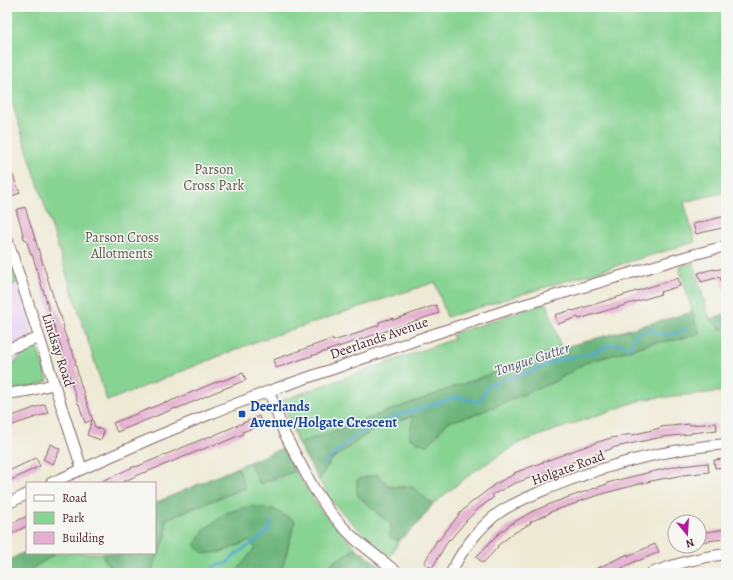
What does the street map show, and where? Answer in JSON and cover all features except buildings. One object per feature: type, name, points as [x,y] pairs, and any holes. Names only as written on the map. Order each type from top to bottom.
[{"type":"street","name":"Lindsay Road","points":[[7,239],[24,287],[82,469]]},
{"type":"street","name":"Deerlands Avenue","points":[[53,482],[215,412],[269,392],[513,308],[680,258],[726,246]]},
{"type":"street","points":[[7,349],[39,338]]},
{"type":"street","points":[[7,394],[32,390],[54,384]]},
{"type":"street","points":[[269,392],[284,433],[313,487],[327,508],[356,540],[398,573]]},
{"type":"street","name":"Holgate Road","points":[[451,573],[468,545],[488,522],[500,512],[514,504],[595,471],[640,458],[669,452],[726,444]]},
{"type":"street","points":[[7,504],[26,494]]},
{"type":"street","points":[[651,573],[690,560],[726,554]]},
{"type":"shaded area","points":[[17,283],[37,347],[28,349],[16,362],[7,366],[7,286]]},
{"type":"green space","name":"Parson Cross Park","points":[[7,7],[726,7],[726,192],[684,202],[695,242],[447,317],[435,282],[255,342],[107,401],[7,87]]},
{"type":"green space","points":[[7,243],[17,283],[7,286]]},
{"type":"green space","points":[[693,263],[710,319],[720,329],[726,328],[726,391],[644,399],[521,442],[473,472],[433,504],[412,487],[391,487],[376,474],[357,495],[391,525],[390,537],[399,541],[390,557],[352,523],[331,501],[319,480],[331,460],[376,428],[414,416],[427,446],[448,422],[474,415],[556,381],[585,363],[653,343],[675,340],[699,333],[679,267]]},
{"type":"green space","points":[[547,303],[561,348],[298,444],[282,400],[454,339],[452,334]]},
{"type":"green space","points":[[692,312],[700,334],[653,343],[585,363],[556,381],[474,415],[448,422],[427,446],[409,438],[413,416],[376,428],[331,460],[319,480],[298,444],[561,348]]},
{"type":"green space","points":[[726,314],[726,328],[720,329],[710,319]]},
{"type":"green space","points":[[37,347],[48,381],[35,386],[7,390],[7,366],[16,362],[28,349]]},
{"type":"green space","points":[[283,448],[295,471],[260,484],[249,462]]},
{"type":"green space","points":[[249,462],[260,484],[295,471],[320,509],[356,548],[332,563],[326,573],[281,573],[295,521],[221,552],[249,541],[256,548],[235,573],[150,573],[166,536],[166,519],[245,488],[238,467]]},
{"type":"green space","points":[[238,467],[245,488],[166,519],[166,536],[150,573],[113,573],[102,554],[156,554],[156,503]]},
{"type":"green space","points":[[376,474],[391,487],[412,487],[433,504],[417,525],[399,541],[389,537],[391,525],[357,495],[357,480]]},
{"type":"green space","points":[[250,506],[273,509],[295,521],[281,573],[235,573],[255,548],[249,541],[221,552],[204,554],[194,545],[205,529],[228,512]]},
{"type":"green space","points":[[356,548],[389,573],[326,573],[332,563]]},
{"type":"green space","points":[[26,552],[26,554],[54,554],[26,573],[7,573],[7,561]]},
{"type":"green space","points":[[54,554],[102,554],[113,573],[26,573]]},
{"type":"waterway","name":"Tongue Gutter","points":[[721,321],[726,319]]},
{"type":"waterway","name":"Tongue Gutter","points":[[324,463],[355,436],[391,418],[457,397],[479,402],[488,385],[530,372],[558,360],[592,353],[614,344],[631,347],[635,334],[649,329],[667,336],[688,329]]},
{"type":"waterway","name":"Tongue Gutter","points":[[209,573],[215,566],[227,563],[236,554],[268,531],[271,522]]},
{"type":"place","name":"Deerlands Avenue/Holgate Crescent","points":[[242,414]]},
{"type":"park label","name":"Parson Cross Allotments","points":[[122,246]]}]
